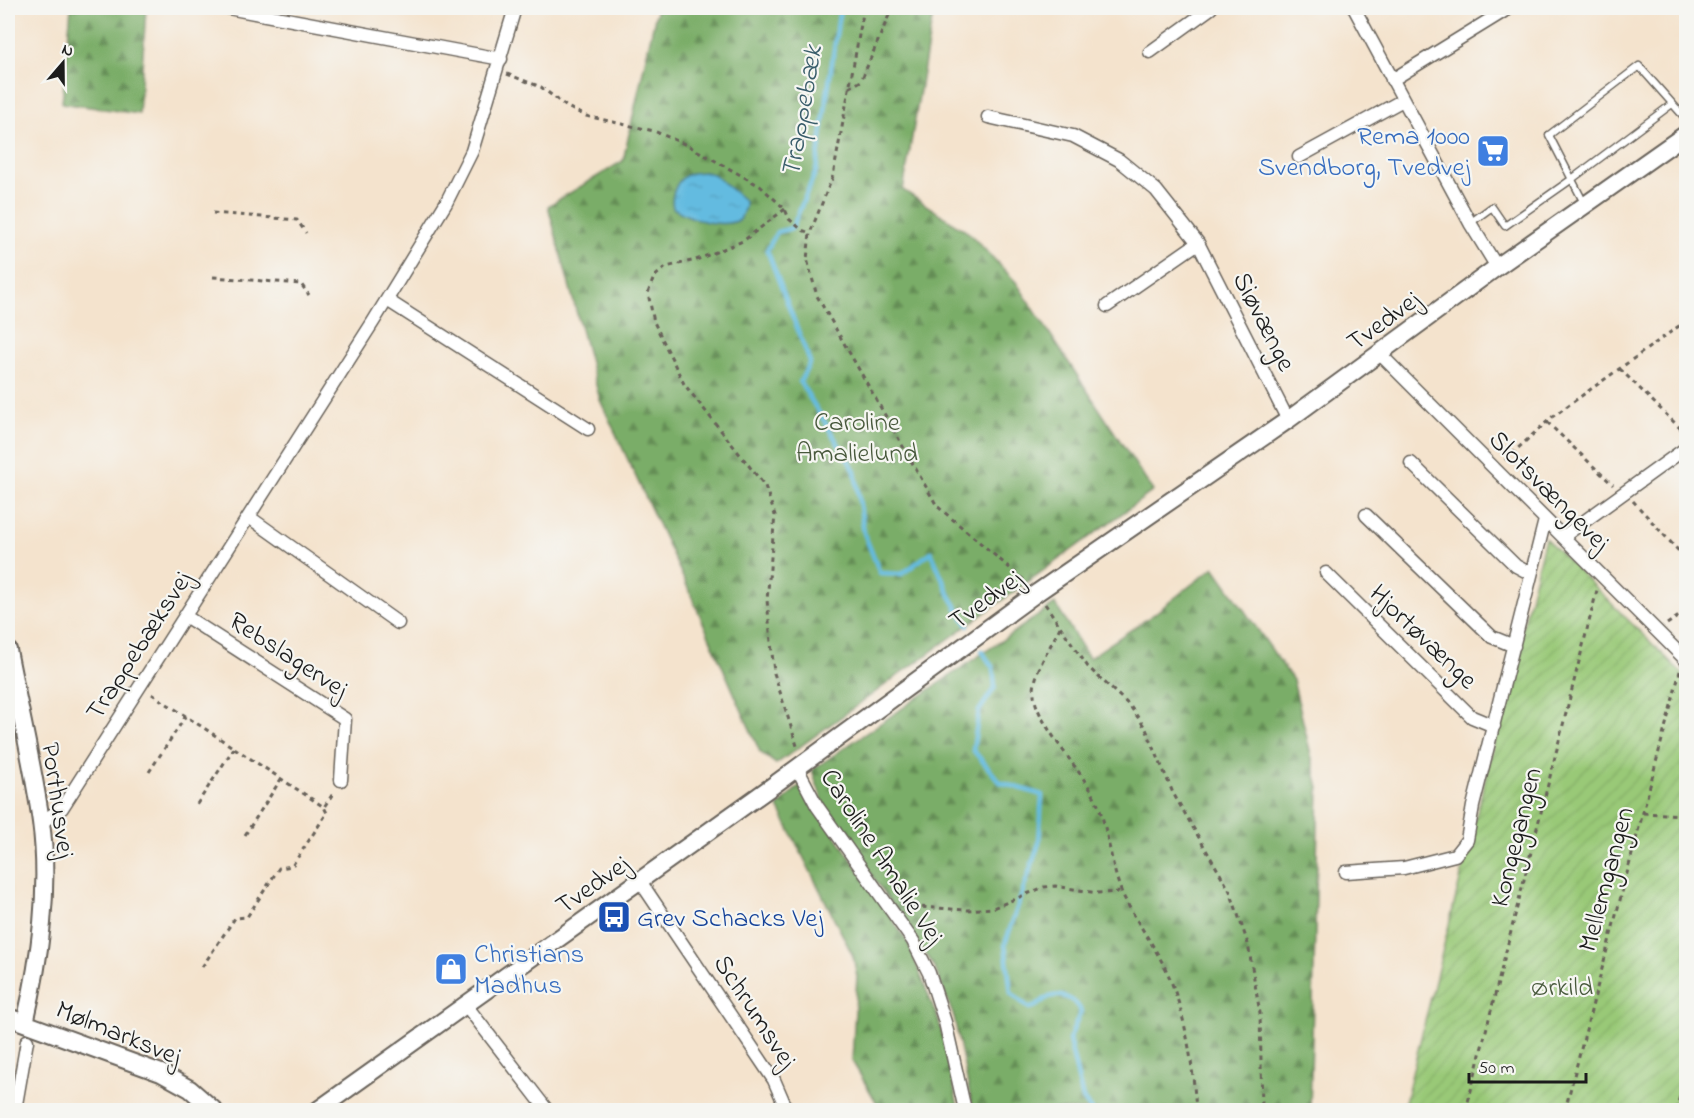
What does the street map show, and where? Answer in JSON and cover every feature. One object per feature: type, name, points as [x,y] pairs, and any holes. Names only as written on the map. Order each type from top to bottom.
[{"type":"street","points":[[228,8],[499,65]]},
{"type":"street","name":"Trappebæksvej","points":[[41,823],[62,807],[387,300],[446,203],[472,151],[515,8]]},
{"type":"street","points":[[1150,52],[1211,8]]},
{"type":"street","points":[[1354,8],[1470,223],[1497,267]]},
{"type":"street","points":[[1392,80],[1509,8]]},
{"type":"street","points":[[1299,157],[1403,100]]},
{"type":"street","name":"Siøvænge","points":[[988,117],[1073,136],[1119,160],[1156,190],[1198,243],[1288,420]]},
{"type":"street","name":"Tvedvej","points":[[318,1110],[640,881],[1038,592],[1288,420],[1497,267],[1686,134]]},
{"type":"street","points":[[1107,306],[1198,243]]},
{"type":"street","points":[[387,300],[588,429]]},
{"type":"street","name":"Slotsvængevej","points":[[1380,354],[1685,659]]},
{"type":"street","points":[[1564,536],[1686,448]]},
{"type":"street","points":[[1411,463],[1516,566],[1531,574]]},
{"type":"street","name":"Hjortøvænge","points":[[1366,514],[1492,637],[1514,646]]},
{"type":"street","points":[[249,517],[398,623]]},
{"type":"street","name":"Hjortøvænge","points":[[1346,872],[1404,868],[1455,855],[1467,840],[1545,520]]},
{"type":"street","name":"Hjortøvænge","points":[[1326,573],[1472,717],[1494,726]]},
{"type":"street","name":"Rebslagervej","points":[[185,616],[345,719],[341,780]]},
{"type":"street","name":"Porthusvej","points":[[8,650],[41,823],[44,871],[43,918],[28,1030]]},
{"type":"street","name":"Caroline Amalie Vej","points":[[800,765],[817,806],[913,941],[929,973],[945,1022],[965,1110]]},
{"type":"street","name":"Schrumsvej","points":[[640,881],[774,1080],[787,1110]]},
{"type":"street","points":[[465,1005],[547,1110]]},
{"type":"street","name":"Mølmarksvej","points":[[8,1017],[28,1030],[161,1072],[190,1089],[214,1110]]},
{"type":"street","points":[[15,1110],[28,1030]]},
{"type":"lane","points":[[1586,206],[1549,135],[1639,66],[1686,119]]},
{"type":"lane","points":[[1470,223],[1492,207],[1505,226],[1672,104]]},
{"type":"path","points":[[864,8],[833,176],[810,233],[807,259],[817,296],[937,506],[1038,592],[1088,667],[1130,706],[1146,729],[1173,793],[1230,891],[1248,944],[1260,1013],[1262,1110]]},
{"type":"path","points":[[848,89],[861,81],[892,8]]},
{"type":"path","points":[[499,65],[541,87],[567,107],[586,116],[654,131],[689,146],[760,186],[785,209],[789,219],[802,230],[810,233]]},
{"type":"path","points":[[785,209],[743,241],[696,260],[666,267],[654,277],[648,294],[654,322],[684,384],[765,486],[775,515],[767,600],[774,673],[800,765]]},
{"type":"path","points":[[213,213],[297,220],[306,233]]},
{"type":"path","points":[[213,277],[301,284],[309,295]]},
{"type":"path","points":[[1495,469],[1547,422],[1686,321]]},
{"type":"path","points":[[1620,369],[1686,434]]},
{"type":"path","points":[[1547,422],[1624,493],[1686,559]]},
{"type":"path","name":"Kongegangen","points":[[1466,1110],[1601,573]]},
{"type":"path","points":[[1658,630],[1686,612],[1686,583]]},
{"type":"path","points":[[1060,626],[1042,664],[1034,695],[1037,706],[1050,731],[1091,790],[1098,805],[1122,892],[1171,981],[1193,1068],[1196,1110]]},
{"type":"path","name":"Mellemgangen","points":[[1565,1110],[1685,659]]},
{"type":"path","points":[[140,686],[324,807],[327,813],[292,866],[279,868],[247,917],[234,918],[202,967]]},
{"type":"path","points":[[149,772],[186,716]]},
{"type":"path","points":[[197,804],[234,748]]},
{"type":"path","points":[[245,835],[281,779]]},
{"type":"path","points":[[324,807],[341,780]]},
{"type":"path","points":[[1643,813],[1686,815]]},
{"type":"path","points":[[887,904],[967,910],[993,908],[1044,887],[1055,886],[1097,893],[1122,892]]},
{"type":"path","points":[[1676,1110],[1686,1075]]},
{"type":"green space","points":[[71,8],[146,8],[139,114],[62,103]]},
{"type":"green space","name":"Caroline Amalielund","points":[[657,8],[934,8],[903,190],[969,233],[1016,282],[1153,491],[776,764],[760,752],[687,586],[600,400],[548,206],[623,161]]},
{"type":"green space","name":"Ørkild","points":[[1545,538],[1686,677],[1686,1110],[1403,1110]]},
{"type":"green space","points":[[1214,567],[1293,680],[1319,788],[1310,1110],[973,1110],[954,1017],[934,966],[824,805],[812,770],[1055,604],[1089,658],[1154,614]]},
{"type":"green space","points":[[801,784],[908,943],[939,1022],[959,1110],[881,1110],[852,1061],[857,976],[853,956],[778,807]]},
{"type":"water","points":[[692,173],[713,174],[745,201],[740,220],[732,223],[705,222],[673,208],[674,193],[681,179]]},
{"type":"waterway","name":"Trappebæk","points":[[840,8],[816,171],[792,228],[777,232],[767,250],[810,362],[800,382],[855,471],[864,533],[880,573],[902,574],[931,552],[950,596],[968,626]]},
{"type":"waterway","name":"Trappebæk","points":[[982,651],[993,668],[995,687],[979,711],[973,750],[1000,782],[1042,795],[1039,843],[1005,944],[1011,993],[1029,1008],[1054,996],[1068,998],[1079,1007],[1081,1011],[1069,1040],[1083,1099],[1091,1110]]},
{"type":"place","name":"Rema 1000 Svendborg, Tvedvej","points":[[1493,151]]},
{"type":"place","name":"Grev Schacks Vej","points":[[614,917]]},
{"type":"place","name":"Christians Madhus","points":[[451,969]]}]
